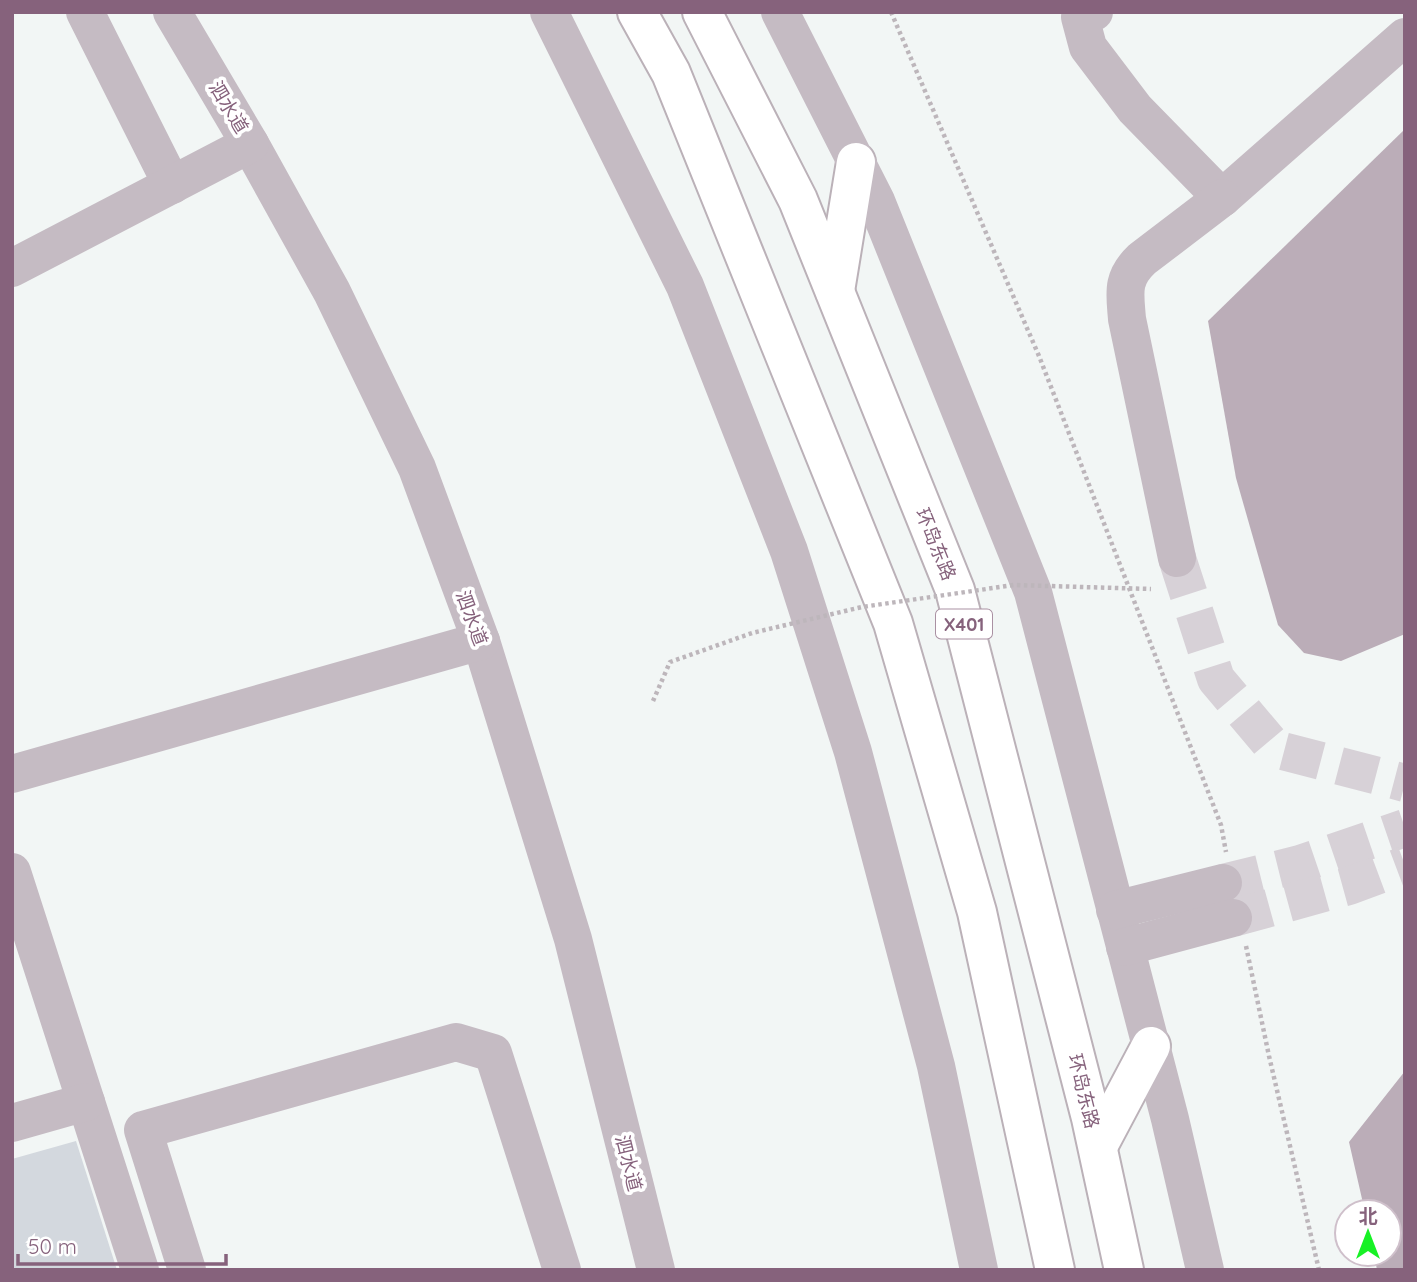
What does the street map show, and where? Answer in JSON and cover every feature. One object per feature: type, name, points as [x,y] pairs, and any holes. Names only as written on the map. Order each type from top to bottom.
[{"type":"main road","points":[[637,12],[671,73],[893,623],[977,912],[1055,1270]]},
{"type":"main road","name":"环岛东路","points":[[702,12],[798,200],[955,590],[1098,1146],[1124,1270]]},
{"type":"main road","points":[[835,291],[856,162]]},
{"type":"main road","points":[[1098,1146],[1150,1046]]},
{"type":"street","points":[[85,12],[172,185]]},
{"type":"street","name":"泗水道","points":[[172,12],[250,144],[332,292],[417,468],[481,641],[573,939],[656,1270]]},
{"type":"street","points":[[549,12],[685,286],[789,551],[856,766],[936,1066],[979,1270]]},
{"type":"street","points":[[779,12],[876,201],[1033,592],[1205,1270]]},
{"type":"street","points":[[1094,12],[1080,17],[1088,47],[1135,109],[1222,198]]},
{"type":"street","points":[[1177,558],[1127,319],[1125,286],[1130,270],[1222,198],[1405,37]]},
{"type":"street","points":[[12,268],[250,144]]},
{"type":"street","points":[[12,774],[481,641]]},
{"type":"street","points":[[12,872],[140,1270]]},
{"type":"street","points":[[1115,910],[1231,897]]},
{"type":"street","points":[[1125,947],[1231,897]]},
{"type":"street","points":[[187,1270],[143,1130],[456,1042],[493,1053],[562,1270]]},
{"type":"street","points":[[12,1123],[86,1101]]},
{"type":"path","points":[[891,12],[1040,356],[1221,825],[1231,897],[1319,1270]]},
{"type":"path","points":[[653,701],[670,662],[752,633],[862,607],[1014,585],[1151,589]]},
{"type":"shaded area","points":[[76,1141],[117,1270],[12,1270],[12,1159]]},
{"type":"building","points":[[1405,129],[1405,634],[1341,661],[1304,653],[1278,625],[1236,478],[1208,321]]},
{"type":"building","points":[[1405,1071],[1405,1270],[1377,1268],[1403,1268],[1403,1198],[1362,1198],[1349,1142]]},
{"type":"tunnel","points":[[1177,558],[1216,679],[1275,749],[1405,783]]},
{"type":"tunnel","points":[[1223,883],[1300,864],[1405,828]]},
{"type":"tunnel","points":[[1233,918],[1349,886],[1405,865]]}]
